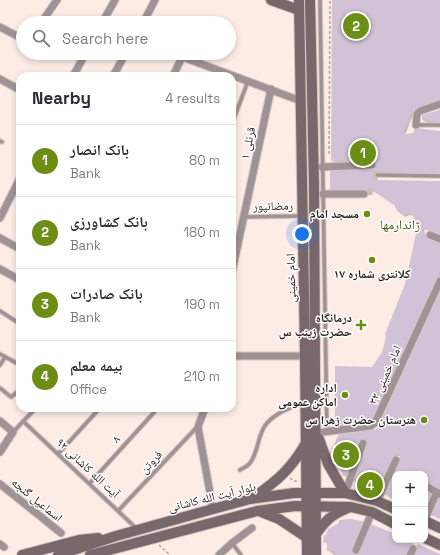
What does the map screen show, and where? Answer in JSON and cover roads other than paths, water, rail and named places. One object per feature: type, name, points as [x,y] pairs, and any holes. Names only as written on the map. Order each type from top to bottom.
[{"type":"main road","points":[[270,0],[299,5]]},
{"type":"main road","name":"امام خمینی","points":[[310,0],[322,432],[311,492]]},
{"type":"main road","name":"امام خمینی","points":[[299,5],[306,443],[311,492],[311,535],[307,555]]},
{"type":"main road","points":[[322,432],[328,464],[345,493]]},
{"type":"main road","points":[[250,499],[272,485],[284,473],[306,443]]},
{"type":"main road","name":"بلوار آیت الله کاشانی","points":[[58,555],[116,536],[250,499],[294,493],[345,493],[377,501],[392,508]]},
{"type":"main road","name":"بلوار آیت الله کاشانی","points":[[90,555],[257,510],[311,506],[351,507],[372,512],[392,522]]},
{"type":"main road","points":[[257,510],[311,535],[335,513],[351,507]]},
{"type":"main road","points":[[428,522],[440,528]]},
{"type":"main road","name":"امام خمینی","points":[[311,535],[316,555]]},
{"type":"main road","name":"بلوار آیت الله کاشانی","points":[[22,555],[79,540],[116,536]]},
{"type":"main road","points":[[428,539],[440,545]]},
{"type":"main road","name":"بلوار آیت الله کاشانی","points":[[107,555],[120,547]]},
{"type":"street","points":[[46,16],[57,0]]},
{"type":"street","points":[[106,16],[115,0]]},
{"type":"street","points":[[147,16],[155,0]]},
{"type":"street","points":[[0,28],[16,36]]},
{"type":"street","points":[[75,72],[82,60]]},
{"type":"street","points":[[116,72],[122,60]]},
{"type":"street","points":[[175,72],[181,60]]},
{"type":"street","points":[[189,60],[217,72]]},
{"type":"street","points":[[236,78],[301,100]]},
{"type":"street","points":[[0,79],[16,88]]},
{"type":"street","name":"قرنلی ۱","points":[[236,254],[271,89]]},
{"type":"street","points":[[416,124],[417,114],[420,111],[440,104]]},
{"type":"street","points":[[326,167],[372,165]]},
{"type":"street","points":[[0,218],[16,186]]},
{"type":"street","points":[[323,194],[364,194]]},
{"type":"street","points":[[430,234],[440,239]]},
{"type":"street","points":[[0,238],[16,247]]},
{"type":"street","points":[[0,269],[16,278]]},
{"type":"street","name":"امام خمینی ۳۲","points":[[322,432],[371,426],[376,423],[440,281]]},
{"type":"street","points":[[236,356],[305,356]]},
{"type":"street","points":[[203,412],[198,427],[213,509]]},
{"type":"street","points":[[0,421],[13,432],[0,452]]},
{"type":"street","points":[[345,493],[363,443]]},
{"type":"street","points":[[377,501],[396,460]]},
{"type":"street","name":"اسماعیل گنجه","points":[[0,484],[61,533]]},
{"type":"street","points":[[428,487],[438,493],[428,514]]},
{"type":"street","points":[[356,550],[372,512]]},
{"type":"street","points":[[219,555],[232,542],[252,528]]},
{"type":"lane","name":"امام خمینی","points":[[320,0],[326,167],[323,194],[322,432]]},
{"type":"lane","points":[[236,113],[248,81]]},
{"type":"lane","points":[[416,124],[440,125]]},
{"type":"lane","points":[[377,175],[440,176]]},
{"type":"lane","name":"رمضانپور","points":[[244,217],[302,216]]},
{"type":"lane","points":[[0,311],[16,321]]},
{"type":"lane","points":[[0,354],[16,363]]},
{"type":"lane","points":[[0,365],[5,357]]},
{"type":"lane","points":[[0,388],[11,397],[16,393]]},
{"type":"lane","points":[[240,470],[250,463],[254,456],[259,438],[267,423],[281,412],[306,402]]},
{"type":"lane","points":[[13,432],[32,412]]},
{"type":"lane","points":[[58,454],[96,412]]},
{"type":"lane","name":"۸","points":[[90,483],[154,412]]},
{"type":"lane","name":"آیت الله کاشانی ۹۲","points":[[23,421],[138,530]]},
{"type":"lane","name":"فروتن","points":[[118,511],[198,427]]},
{"type":"lane","points":[[232,542],[241,555]]},
{"type":"place","name":"بانک کشاورزی","points":[[356,26]]},
{"type":"place","name":"بانک انصار","points":[[363,153]]},
{"type":"place","name":"مسجد امام","points":[[367,214]]},
{"type":"place","name":"کلانتری شماره ۱۷","points":[[372,260]]},
{"type":"place","name":"درمانگاه حضرت زینب س","points":[[361,325]]},
{"type":"place","name":"اداره اماکن عمومی","points":[[345,395]]},
{"type":"place","name":"هنرستان حضرت زهرا س","points":[[424,420]]},
{"type":"place","name":"بانک صادرات","points":[[346,455]]},
{"type":"place","name":"بیمه معلم","points":[[370,485]]},
{"type":"district","name":"ژاندارمها","points":[[400,224]]}]
